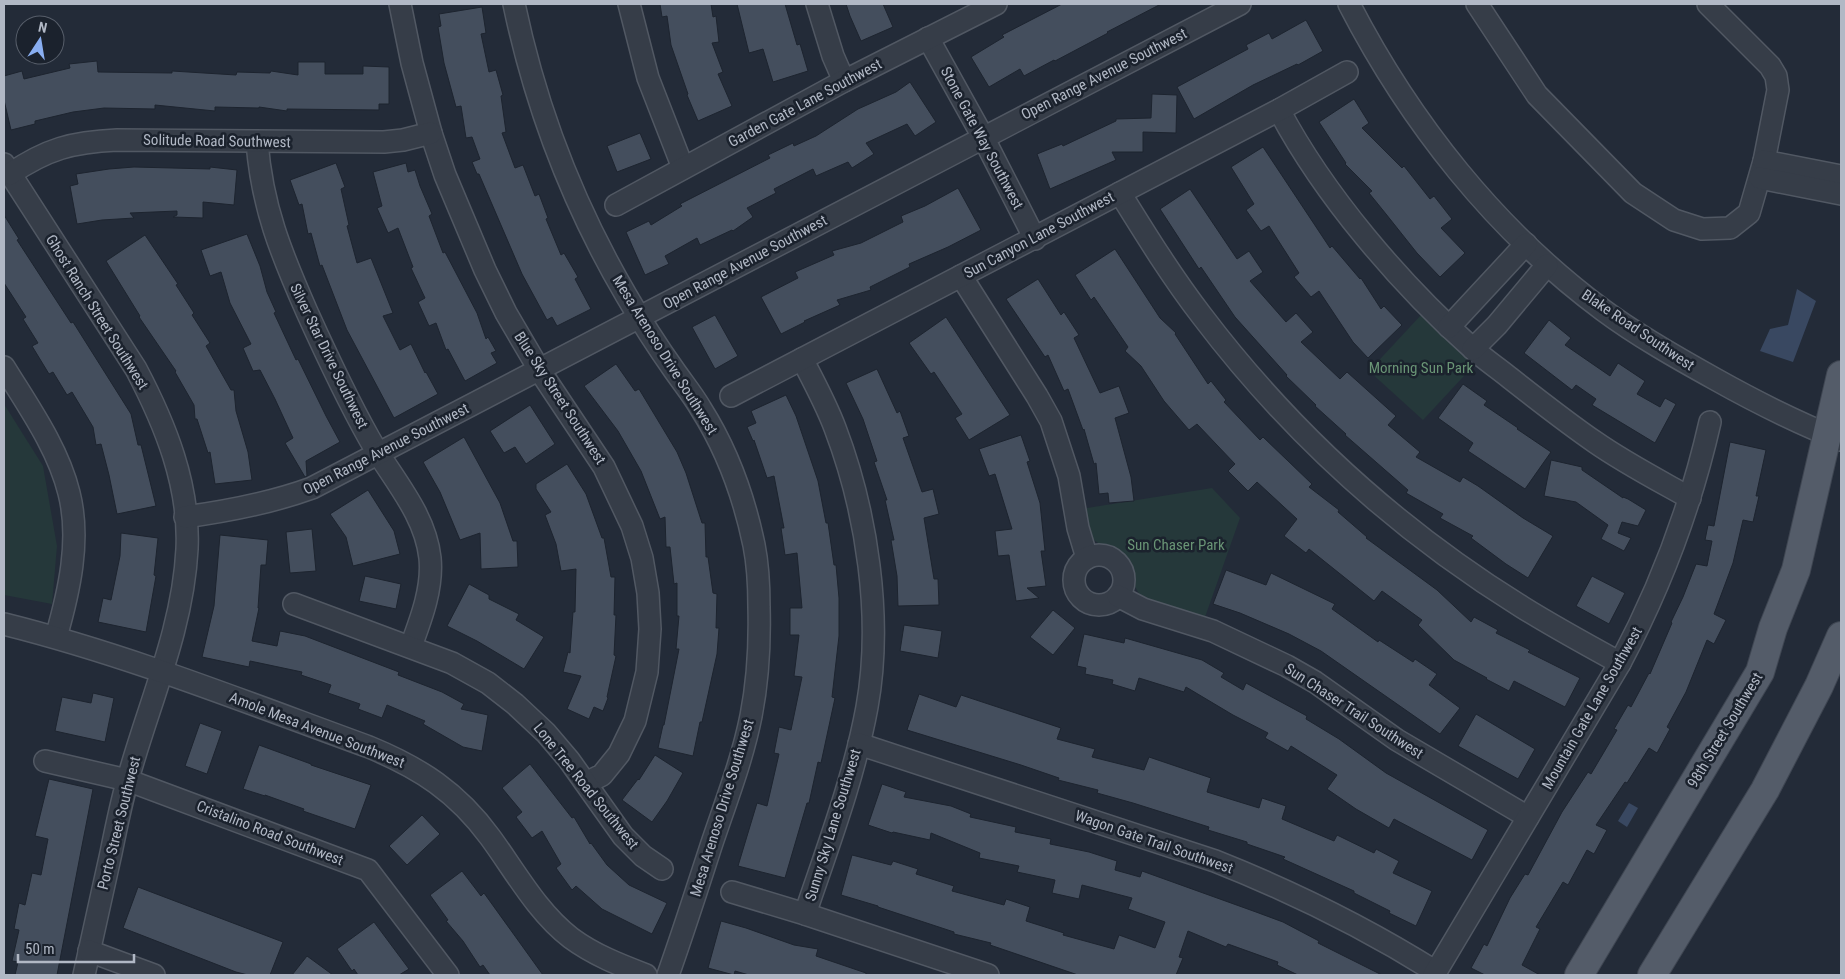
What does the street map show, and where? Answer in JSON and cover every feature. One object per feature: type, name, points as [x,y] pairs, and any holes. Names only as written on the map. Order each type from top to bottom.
[{"type":"main road","name":"98th Street Southwest","points":[[1579,975],[1760,672],[1773,628],[1796,570],[1835,437],[1841,375]]},
{"type":"main road","points":[[1652,975],[1765,790],[1818,686],[1841,636]]},
{"type":"street","name":"Blue Sky Street Southwest","points":[[400,4],[412,63],[431,133],[445,175],[486,270],[506,313],[540,371],[604,467],[632,526],[642,558],[648,593],[650,630],[647,672],[635,721],[620,754],[602,775],[586,783]]},
{"type":"street","name":"Mesa Arenoso Drive Southwest","points":[[514,4],[540,105],[568,182],[596,240],[640,318],[701,408],[725,454],[744,504],[755,546],[760,631],[758,672],[751,716],[738,764],[668,975]]},
{"type":"street","points":[[629,4],[648,78],[684,168]]},
{"type":"street","points":[[817,4],[833,56],[844,81]]},
{"type":"street","name":"Garden Gate Lane Southwest","points":[[616,205],[844,81],[996,4]]},
{"type":"street","name":"Open Range Avenue Southwest","points":[[186,517],[284,499],[312,488],[540,371],[983,137],[1240,4]]},
{"type":"street","name":"Blake Road Southwest","points":[[1349,4],[1400,94],[1448,159],[1492,210],[1548,265],[1604,311],[1665,350],[1744,395],[1835,437]]},
{"type":"street","points":[[1477,4],[1537,94],[1633,193],[1674,220],[1702,229],[1730,228],[1749,213],[1762,170],[1778,90],[1776,76],[1770,66],[1708,4]]},
{"type":"street","name":"Stone Gate Way Southwest","points":[[928,38],[983,137],[1035,239]]},
{"type":"street","name":"Sun Canyon Lane Southwest","points":[[731,396],[1035,239],[1347,72]]},
{"type":"street","points":[[1279,110],[1316,170],[1338,201],[1414,291],[1473,349],[1597,443],[1690,498]]},
{"type":"street","name":"Solitude Road Southwest","points":[[7,169],[57,149],[93,141],[384,142],[403,140],[431,133]]},
{"type":"street","name":"Silver Star Drive Southwest","points":[[257,142],[259,166],[271,224],[288,268],[317,335],[342,385],[378,454],[417,516],[430,559],[428,590],[420,624],[411,646]]},
{"type":"street","name":"Ghost Ranch Street Southwest","points":[[7,169],[136,369],[162,422],[174,455],[186,517],[187,548],[176,621],[162,672]]},
{"type":"street","points":[[1762,170],[1836,184]]},
{"type":"street","points":[[1120,193],[1202,316],[1257,383],[1319,450],[1398,519],[1471,574],[1522,607],[1620,663]]},
{"type":"street","points":[[1449,326],[1526,244]]},
{"type":"street","points":[[1473,349],[1497,325],[1548,265]]},
{"type":"street","points":[[961,276],[1051,421],[1070,476],[1078,528],[1087,558]]},
{"type":"street","points":[[1485,288],[1510,309]]},
{"type":"street","name":"Sunny Sky Lane Southwest","points":[[802,360],[822,398],[843,452],[858,502],[869,564],[872,634],[871,671],[867,706],[859,744],[850,778],[805,914]]},
{"type":"street","points":[[4,367],[54,453],[69,493],[73,523],[71,572],[69,593],[56,637]]},
{"type":"street","name":"Mountain Gate Lane Southwest","points":[[1435,974],[1620,663],[1647,611],[1678,534],[1690,498],[1710,422]]},
{"type":"street","points":[[1103,556],[1112,559],[1118,564],[1123,576],[1123,583],[1118,596],[1105,604],[1089,603],[1077,592],[1074,577],[1076,570],[1087,558],[1103,556]]},
{"type":"street","name":"Sun Chaser Trail Southwest","points":[[1118,596],[1143,609],[1213,631],[1287,666],[1315,682],[1397,740],[1528,817]]},
{"type":"street","name":"Lone Tree Road Southwest","points":[[294,604],[411,646],[452,663],[488,683],[546,732],[624,836],[642,856],[662,869]]},
{"type":"street","name":"Amole Mesa Avenue Southwest","points":[[4,624],[56,637],[162,672],[369,746],[402,760],[438,783],[466,807],[489,835],[546,915],[570,937],[603,958],[646,975]]},
{"type":"street","name":"Porto Street Southwest","points":[[84,975],[127,780],[162,672]]},
{"type":"street","name":"Wagon Gate Trail Southwest","points":[[859,744],[1215,861],[1310,901],[1395,946],[1435,974]]},
{"type":"street","name":"Cristalino Road Southwest","points":[[45,761],[127,780],[368,870],[448,975]]},
{"type":"street","points":[[732,892],[805,914],[988,975]]},
{"type":"street","points":[[90,951],[154,975]]},
{"type":"green space","name":"Morning Sun Park","points":[[1422,314],[1476,363],[1423,420],[1369,371]]},
{"type":"green space","points":[[4,404],[43,466],[57,546],[52,604],[4,595]]},
{"type":"green space","name":"Sun Chaser Park","points":[[1212,488],[1240,518],[1204,620],[1148,602],[1141,597],[1134,585],[1131,569],[1124,558],[1116,552],[1105,548],[1087,535],[1081,509]]},
{"type":"water","points":[[1797,289],[1816,301],[1793,362],[1760,351],[1770,329],[1788,325]]},
{"type":"water","points":[[1629,803],[1638,808],[1627,827],[1618,821]]},
{"type":"building","points":[[660,4],[711,4],[713,17],[716,16],[719,42],[712,43],[723,72],[718,74],[732,106],[698,121],[687,95],[671,45],[667,16],[662,17]]},
{"type":"building","points":[[737,4],[785,4],[797,45],[800,44],[808,71],[773,82],[763,49],[749,53]]},
{"type":"building","points":[[846,4],[883,4],[893,27],[861,41]]},
{"type":"building","points":[[1062,4],[1161,4],[1024,76],[1020,69],[989,87],[971,57],[1004,37],[1002,35]]},
{"type":"building","points":[[482,7],[486,33],[481,34],[489,72],[496,70],[503,95],[501,96],[506,132],[502,133],[515,168],[523,165],[535,196],[539,194],[548,218],[546,219],[561,255],[564,253],[578,277],[575,279],[591,309],[557,326],[552,317],[547,320],[522,274],[479,174],[477,174],[472,162],[480,159],[472,137],[466,138],[461,106],[456,107],[444,63],[438,27],[441,26],[439,14]]},
{"type":"building","points":[[1306,20],[1323,51],[1298,65],[1253,85],[1194,119],[1177,87],[1248,49],[1246,45],[1269,33],[1272,39]]},
{"type":"building","points":[[97,61],[98,72],[172,73],[172,71],[236,75],[237,72],[270,73],[271,71],[298,75],[298,62],[325,62],[325,74],[363,74],[363,66],[389,67],[389,104],[379,104],[379,110],[287,109],[287,111],[259,107],[215,107],[215,111],[155,105],[155,109],[104,108],[73,112],[35,121],[35,124],[11,130],[4,100],[4,76],[22,71],[24,79],[70,68],[69,64]]},
{"type":"building","points":[[910,82],[936,122],[915,136],[907,124],[866,143],[874,154],[852,168],[848,162],[816,176],[813,169],[774,189],[776,193],[747,208],[753,217],[733,231],[700,245],[697,238],[665,256],[669,264],[645,275],[626,232],[649,221],[651,225],[682,206],[680,204],[770,158],[768,155],[793,143],[794,146],[816,136],[858,109],[896,92]]},
{"type":"building","points":[[1152,94],[1177,95],[1176,133],[1143,132],[1143,152],[1112,152],[1116,160],[1050,189],[1037,154],[1062,144],[1063,146],[1116,121],[1116,119],[1151,118]]},
{"type":"building","points":[[1354,99],[1369,123],[1362,128],[1402,168],[1404,166],[1430,199],[1434,196],[1452,219],[1441,228],[1465,253],[1440,277],[1417,253],[1369,193],[1372,191],[1345,164],[1319,122]]},
{"type":"building","points":[[640,133],[651,159],[617,172],[607,146]]},
{"type":"building","points":[[1263,147],[1330,248],[1332,246],[1361,278],[1381,309],[1384,306],[1402,325],[1368,358],[1353,342],[1319,291],[1311,297],[1294,277],[1299,273],[1269,226],[1261,231],[1246,210],[1254,204],[1231,167]]},
{"type":"building","points":[[336,163],[345,187],[341,189],[349,225],[347,226],[357,263],[371,258],[393,313],[383,316],[400,350],[411,344],[438,394],[394,418],[347,330],[322,265],[320,266],[311,233],[308,234],[302,204],[299,205],[290,180]]},
{"type":"building","points":[[406,163],[408,172],[415,170],[432,214],[429,216],[443,253],[445,252],[477,313],[486,339],[488,337],[496,351],[491,353],[497,363],[465,381],[448,349],[446,350],[436,323],[429,326],[418,302],[425,298],[411,268],[413,267],[398,228],[388,233],[377,208],[382,206],[373,172]]},
{"type":"building","points":[[134,167],[210,169],[210,167],[237,170],[234,205],[203,202],[203,218],[173,217],[177,215],[177,211],[130,213],[134,218],[77,224],[70,186],[78,184],[76,174]]},
{"type":"building","points":[[958,188],[981,230],[909,264],[910,267],[870,287],[871,290],[837,300],[840,305],[804,321],[781,334],[761,297],[798,278],[795,272],[834,255],[832,251],[861,243],[903,222],[901,216],[925,206]]},
{"type":"building","points":[[1190,189],[1237,259],[1249,251],[1263,272],[1250,281],[1286,322],[1296,313],[1313,332],[1301,342],[1340,379],[1347,372],[1396,416],[1388,425],[1420,452],[1416,457],[1460,482],[1463,477],[1553,536],[1528,578],[1471,538],[1473,536],[1440,518],[1443,514],[1406,493],[1408,490],[1345,435],[1286,376],[1235,317],[1201,267],[1199,269],[1160,209]]},
{"type":"building","points":[[4,215],[19,239],[17,240],[71,323],[73,322],[131,414],[138,445],[141,445],[156,506],[117,514],[101,444],[96,445],[93,427],[72,392],[67,395],[53,372],[49,374],[32,346],[38,343],[23,319],[26,317],[4,283]]},
{"type":"building","points":[[247,234],[276,312],[274,313],[296,360],[298,359],[340,442],[306,461],[307,476],[305,477],[285,443],[293,438],[275,399],[260,370],[253,371],[243,348],[251,344],[230,303],[221,272],[210,276],[201,250]]},
{"type":"building","points":[[145,235],[178,284],[176,285],[194,313],[192,315],[210,343],[206,346],[231,390],[234,390],[236,411],[248,452],[252,480],[215,484],[210,452],[208,453],[197,419],[195,419],[194,405],[176,371],[139,317],[106,261]]},
{"type":"building","points":[[1115,249],[1160,318],[1176,333],[1208,384],[1211,381],[1226,400],[1224,402],[1260,440],[1263,437],[1312,484],[1309,487],[1339,510],[1338,512],[1366,538],[1437,590],[1471,622],[1474,617],[1498,630],[1496,633],[1530,650],[1528,652],[1580,678],[1565,707],[1514,681],[1509,691],[1454,660],[1418,625],[1422,620],[1382,591],[1374,601],[1309,549],[1306,553],[1284,536],[1297,519],[1257,482],[1248,491],[1228,471],[1235,464],[1197,424],[1189,430],[1164,401],[1141,366],[1125,351],[1128,347],[1094,297],[1091,300],[1075,275]]},
{"type":"building","points":[[1038,279],[1061,315],[1064,312],[1079,335],[1074,338],[1100,393],[1119,386],[1129,413],[1115,418],[1131,477],[1134,501],[1109,503],[1108,493],[1099,494],[1096,463],[1094,464],[1084,429],[1068,389],[1064,391],[1048,355],[1045,357],[1006,299]]},
{"type":"building","points":[[715,315],[738,356],[715,369],[692,327]]},
{"type":"building","points":[[946,317],[1010,415],[969,440],[955,418],[962,414],[934,372],[931,374],[909,343]]},
{"type":"building","points":[[1549,320],[1571,338],[1565,345],[1610,376],[1618,363],[1645,381],[1637,394],[1660,407],[1665,398],[1676,404],[1655,443],[1592,405],[1596,399],[1576,385],[1572,390],[1524,353]]},
{"type":"building","points":[[616,364],[635,391],[639,389],[677,452],[686,473],[702,523],[705,523],[706,557],[708,557],[713,593],[717,594],[716,628],[719,628],[717,654],[693,756],[658,748],[679,649],[676,649],[679,616],[677,616],[677,583],[674,584],[670,547],[666,547],[665,517],[660,519],[641,471],[618,431],[584,386]]},
{"type":"building","points":[[877,369],[897,413],[900,411],[909,436],[903,438],[922,492],[933,489],[939,514],[924,518],[934,579],[938,579],[939,605],[898,606],[897,576],[891,540],[894,540],[885,500],[887,500],[874,462],[877,461],[863,419],[846,383]]},
{"type":"building","points":[[1463,384],[1487,401],[1484,405],[1551,452],[1525,489],[1468,451],[1473,443],[1438,418]]},
{"type":"building","points":[[786,395],[796,416],[818,481],[826,523],[828,523],[834,565],[836,565],[839,598],[839,636],[832,697],[835,698],[821,763],[818,762],[809,803],[807,803],[785,878],[738,866],[757,803],[767,806],[779,754],[774,753],[779,727],[791,730],[802,677],[794,676],[799,635],[790,635],[790,608],[802,608],[797,553],[785,555],[781,528],[784,528],[774,476],[767,478],[754,440],[747,427],[756,423],[751,411]]},
{"type":"building","points":[[530,405],[555,444],[526,464],[515,447],[504,453],[490,431]]},
{"type":"building","points":[[1021,435],[1030,461],[1027,462],[1040,503],[1045,551],[1041,551],[1046,586],[1027,588],[1039,598],[1016,601],[1009,555],[998,556],[995,531],[1012,529],[995,474],[989,476],[979,449]]},
{"type":"building","points":[[464,437],[500,503],[513,541],[517,541],[518,567],[481,569],[480,533],[460,540],[440,492],[423,462]]},
{"type":"building","points":[[1730,442],[1766,450],[1756,496],[1759,496],[1753,522],[1743,520],[1733,563],[1714,614],[1726,620],[1714,644],[1707,640],[1686,692],[1667,727],[1670,729],[1657,753],[1649,748],[1627,783],[1625,782],[1596,825],[1607,830],[1594,854],[1587,850],[1568,885],[1563,882],[1536,927],[1540,929],[1522,965],[1540,975],[1485,975],[1471,968],[1484,944],[1487,946],[1510,898],[1525,874],[1528,875],[1562,812],[1588,772],[1591,774],[1617,730],[1614,729],[1628,705],[1631,707],[1650,674],[1696,564],[1707,566],[1712,541],[1705,540],[1708,525],[1714,526]]},
{"type":"building","points":[[1551,460],[1582,467],[1582,470],[1623,498],[1646,510],[1638,526],[1622,522],[1618,533],[1631,538],[1624,551],[1601,539],[1608,525],[1576,502],[1544,496]]},
{"type":"building","points":[[567,464],[586,494],[602,538],[604,538],[611,577],[615,577],[614,655],[616,656],[608,698],[603,711],[594,707],[589,719],[567,709],[581,676],[563,672],[568,652],[570,653],[573,612],[575,612],[576,569],[561,571],[556,544],[545,515],[551,512],[536,489],[536,484]]},
{"type":"building","points":[[368,490],[394,531],[400,554],[353,566],[346,537],[330,514]]},
{"type":"building","points":[[312,529],[316,571],[290,573],[286,532]]},
{"type":"building","points":[[121,533],[158,538],[154,575],[156,576],[146,632],[98,622],[103,598],[111,600],[120,556]]},
{"type":"building","points":[[220,535],[268,540],[266,565],[261,565],[259,608],[252,641],[277,646],[280,631],[305,636],[399,672],[398,675],[442,692],[464,704],[461,709],[488,715],[482,751],[463,747],[423,724],[425,721],[387,705],[382,718],[358,709],[360,704],[328,693],[331,685],[301,675],[302,672],[250,661],[249,667],[202,657],[214,606]]},
{"type":"building","points":[[1226,570],[1266,585],[1271,573],[1335,604],[1332,609],[1378,642],[1379,640],[1413,662],[1415,659],[1437,674],[1429,685],[1460,708],[1440,734],[1321,651],[1289,634],[1240,613],[1213,604]]},
{"type":"building","points":[[365,576],[401,584],[396,609],[359,601]]},
{"type":"building","points":[[1592,576],[1625,593],[1609,624],[1576,606]]},
{"type":"building","points":[[469,584],[489,595],[489,599],[519,614],[516,620],[544,637],[524,669],[477,641],[447,626]]},
{"type":"building","points":[[1053,610],[1075,628],[1053,655],[1030,637]]},
{"type":"building","points":[[904,625],[942,631],[938,658],[900,651]]},
{"type":"building","points":[[1084,634],[1124,643],[1125,638],[1202,660],[1224,673],[1221,677],[1243,690],[1246,683],[1307,716],[1306,719],[1339,739],[1386,773],[1488,830],[1472,860],[1394,819],[1389,828],[1327,789],[1337,775],[1291,746],[1288,751],[1265,738],[1268,733],[1186,687],[1184,692],[1139,678],[1135,691],[1112,684],[1113,680],[1085,674],[1086,668],[1077,666]]},
{"type":"building","points":[[93,693],[114,698],[105,742],[55,731],[62,697],[91,703]]},
{"type":"building","points":[[919,694],[956,707],[961,695],[1061,728],[1057,739],[1095,749],[1092,757],[1144,770],[1149,757],[1211,778],[1207,792],[1259,808],[1262,798],[1286,806],[1282,819],[1334,841],[1337,835],[1374,853],[1376,849],[1399,861],[1393,873],[1432,891],[1416,926],[1389,913],[1390,911],[1354,893],[1354,891],[1283,859],[1285,857],[1247,844],[1247,842],[1208,830],[1209,827],[1097,793],[1098,790],[1058,780],[1059,778],[1021,765],[907,730]]},
{"type":"building","points":[[1476,714],[1535,749],[1518,779],[1458,746]]},
{"type":"building","points":[[200,723],[222,731],[207,774],[185,766]]},
{"type":"building","points":[[259,745],[371,785],[355,829],[303,811],[304,809],[265,795],[243,789]]},
{"type":"building","points":[[655,755],[683,773],[652,822],[622,800],[639,780]]},
{"type":"building","points":[[530,764],[572,818],[574,817],[590,844],[607,865],[629,885],[667,903],[652,934],[602,909],[576,886],[572,890],[556,868],[561,864],[542,831],[532,838],[516,817],[522,812],[502,788]]},
{"type":"building","points":[[49,779],[93,789],[57,975],[15,975],[18,962],[12,961],[19,930],[14,929],[19,903],[25,905],[32,873],[41,875],[48,839],[35,836]]},
{"type":"building","points":[[882,784],[906,792],[904,797],[951,806],[971,814],[970,817],[1016,827],[1015,832],[1051,839],[1050,844],[1089,852],[1117,861],[1115,870],[1140,877],[1142,871],[1283,922],[1319,941],[1318,943],[1382,975],[1298,975],[1277,965],[1278,962],[1228,944],[1226,947],[1188,931],[1179,957],[1183,958],[1176,975],[1078,975],[990,945],[991,943],[954,934],[954,932],[841,895],[852,855],[891,865],[893,861],[918,869],[916,874],[954,886],[952,891],[1004,905],[1006,899],[1030,907],[1026,921],[1064,933],[1063,935],[1114,949],[1119,935],[1155,948],[1165,922],[1128,909],[1132,898],[1082,885],[1079,899],[1052,893],[1055,880],[1017,872],[1019,866],[979,858],[980,853],[931,833],[930,840],[892,833],[868,825]]},
{"type":"building","points":[[422,815],[440,834],[407,865],[389,846]]},
{"type":"building","points":[[462,871],[481,896],[484,893],[543,975],[490,975],[483,965],[480,967],[463,941],[446,921],[448,920],[430,895]]},
{"type":"building","points":[[138,887],[283,942],[270,975],[248,975],[236,972],[123,928]]},
{"type":"building","points":[[721,921],[794,945],[818,949],[816,956],[866,973],[866,975],[749,975],[735,971],[734,975],[708,968]]},
{"type":"building","points":[[374,922],[409,969],[399,975],[358,975],[354,969],[352,971],[337,949]]},
{"type":"building","points":[[307,956],[333,975],[292,975]]}]
